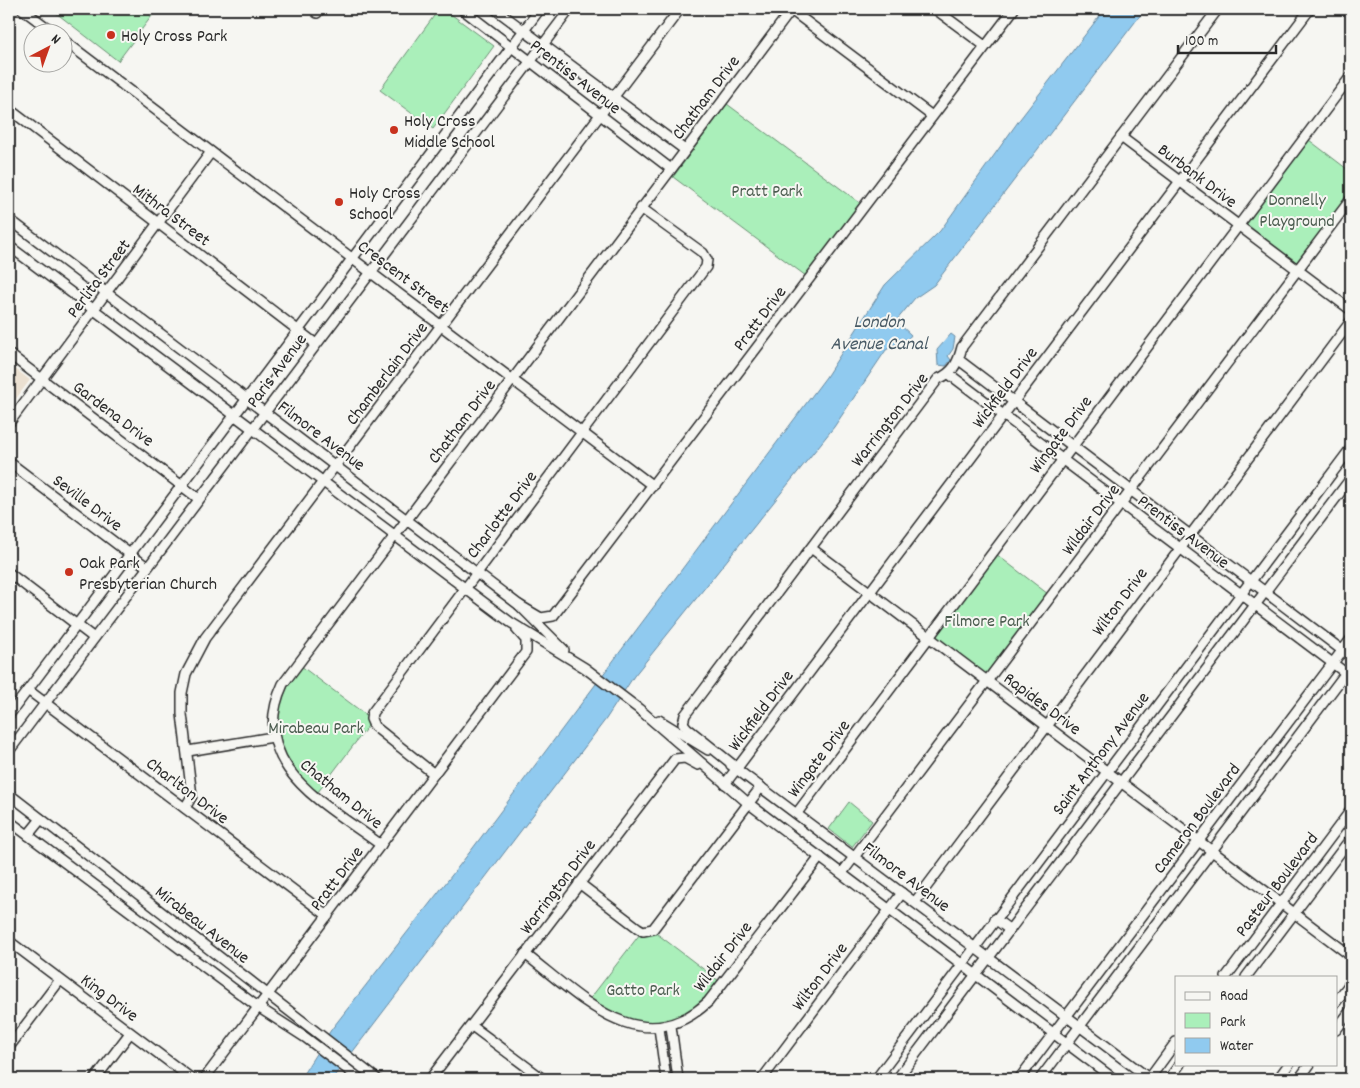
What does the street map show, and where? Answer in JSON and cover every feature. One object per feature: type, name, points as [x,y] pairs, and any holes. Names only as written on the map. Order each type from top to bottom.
[{"type":"street","points":[[22,9],[40,22]]},
{"type":"street","name":"Prentiss Avenue","points":[[462,9],[531,60],[599,116],[671,169]]},
{"type":"street","name":"Prentiss Avenue","points":[[495,9],[685,150]]},
{"type":"street","name":"Paris Avenue","points":[[9,715],[540,9]]},
{"type":"street","name":"Paris Avenue","points":[[9,751],[570,9]]},
{"type":"street","name":"Chamberlain Drive","points":[[185,808],[192,796],[182,714],[182,693],[186,674],[205,638],[680,9]]},
{"type":"street","points":[[792,9],[932,116]]},
{"type":"street","name":"Chatham Drive","points":[[381,845],[296,780],[283,762],[273,737],[275,707],[284,684],[792,9]]},
{"type":"street","points":[[935,9],[985,46]]},
{"type":"street","name":"Pratt Drive","points":[[519,605],[541,618],[553,616],[1014,9]]},
{"type":"street","name":"Warrington Drive","points":[[737,768],[687,728],[683,720],[938,379],[949,374],[959,360],[962,348],[1218,9]]},
{"type":"street","name":"Wickfield Drive","points":[[724,784],[1310,9]]},
{"type":"street","name":"Crescent Street","points":[[72,47],[653,486]]},
{"type":"street","name":"Wingate Drive","points":[[797,813],[1351,76]]},
{"type":"street","name":"Mithra Street","points":[[9,109],[316,344]]},
{"type":"street","name":"Burbank Drive","points":[[1121,137],[1351,310]]},
{"type":"street","name":"Perlita Street","points":[[9,423],[160,224],[211,152]]},
{"type":"street","name":"Wildair Drive","points":[[842,873],[1351,199]]},
{"type":"street","name":"Charlotte Drive","points":[[434,774],[374,726],[371,719],[377,706],[702,275],[707,260],[697,248],[641,208]]},
{"type":"street","name":"Filmore Avenue","points":[[9,219],[519,605],[585,668]]},
{"type":"street","name":"Filmore Avenue","points":[[9,246],[510,622],[585,668],[639,709],[748,803],[1114,1079]]},
{"type":"street","name":"Wilton Drive","points":[[915,902],[1351,321]]},
{"type":"street","name":"Gardena Drive","points":[[9,354],[199,499]]},
{"type":"street","name":"Prentiss Avenue","points":[[959,360],[1351,657]]},
{"type":"street","name":"Prentiss Avenue","points":[[949,374],[1333,664],[1349,672]]},
{"type":"street","name":"Saint Anthony Avenue","points":[[876,1079],[1351,448]]},
{"type":"street","name":"Seville Drive","points":[[9,462],[148,567]]},
{"type":"street","name":"Saint Anthony Avenue","points":[[897,1079],[1351,478]]},
{"type":"street","name":"Rapides Drive","points":[[811,548],[1351,956]]},
{"type":"street","points":[[9,573],[94,638]]},
{"type":"street","name":"Pratt Drive","points":[[204,1079],[526,652],[526,640],[510,622]]},
{"type":"street","name":"Cameron Boulevard","points":[[1019,1079],[1351,639]]},
{"type":"street","name":"Cameron Boulevard","points":[[1040,1079],[1349,672]]},
{"type":"street","name":"Charlton Drive","points":[[28,690],[328,916]]},
{"type":"street","name":"Filmore Avenue","points":[[639,709],[737,768],[1149,1079]]},
{"type":"street","points":[[188,751],[273,737]]},
{"type":"street","name":"Warrington Drive","points":[[430,1079],[676,759],[685,758],[692,761],[724,784]]},
{"type":"street","points":[[579,883],[638,928],[649,931],[657,924],[761,787]]},
{"type":"street","name":"Mirabeau Avenue","points":[[9,794],[268,995],[308,1034],[359,1074],[377,1079]]},
{"type":"street","name":"Pasteur Boulevard","points":[[1227,976],[1351,810]]},
{"type":"street","points":[[28,835],[40,819]]},
{"type":"street","name":"Mirabeau Avenue","points":[[9,820],[258,1007],[308,1034]]},
{"type":"street","name":"Pasteur Boulevard","points":[[1247,976],[1351,838]]},
{"type":"street","name":"Wildair Drive","points":[[525,954],[616,1021],[646,1028],[671,1026],[693,1015],[708,1002],[820,857]]},
{"type":"street","name":"Wilton Drive","points":[[762,1079],[902,893]]},
{"type":"street","points":[[995,919],[1010,930]]},
{"type":"street","name":"King Drive","points":[[9,941],[192,1079]]},
{"type":"street","points":[[212,972],[222,959]]},
{"type":"street","points":[[9,1047],[60,980]]},
{"type":"street","points":[[1338,999],[1351,982]]},
{"type":"street","points":[[1338,1027],[1351,1010]]},
{"type":"street","points":[[472,1026],[543,1079]]},
{"type":"street","points":[[671,1026],[678,1079]]},
{"type":"street","points":[[659,1028],[666,1079]]},
{"type":"street","points":[[95,1079],[130,1033]]},
{"type":"street","points":[[1149,1079],[1175,1043]]},
{"type":"street","points":[[1169,1079],[1179,1066]]},
{"type":"street","points":[[1278,1079],[1288,1066]]},
{"type":"street","points":[[1299,1079],[1309,1066]]},
{"type":"shaded area","points":[[9,364],[30,380],[9,408]]},
{"type":"green space","name":"Holy Cross Park","points":[[51,9],[157,9],[118,61],[72,25],[72,22],[68,22]]},
{"type":"green space","points":[[439,9],[444,9],[494,46],[433,129],[380,90]]},
{"type":"green space","name":"Pratt Park","points":[[727,104],[860,203],[806,276],[673,177]]},
{"type":"green space","name":"Donnelly Playground","points":[[1309,140],[1351,172],[1351,193],[1296,266],[1244,226]]},
{"type":"green space","name":"Filmore Park","points":[[996,554],[1048,594],[987,675],[934,636]]},
{"type":"green space","name":"Mirabeau Park","points":[[301,666],[366,715],[368,726],[318,792],[302,779],[290,764],[282,749],[278,734],[278,717],[282,700]]},
{"type":"green space","points":[[849,802],[872,821],[852,847],[829,829]]},
{"type":"green space","name":"Gatto Park","points":[[656,933],[719,981],[702,1000],[681,1016],[657,1024],[644,1025],[620,1018],[589,1000],[640,934]]},
{"type":"water","name":"London Avenue Canal","points":[[1105,9],[1145,9],[934,285],[915,298],[896,321],[911,335],[907,340],[904,339],[886,350],[834,427],[634,676],[606,719],[332,1079],[300,1079],[331,1030],[473,848],[826,377],[885,285],[940,231],[1020,119]]},
{"type":"water","points":[[951,334],[955,337],[953,349],[948,356],[951,360],[946,366],[938,365],[937,350]]},
{"type":"place","name":"Holy Cross Park","points":[[111,35]]},
{"type":"place","name":"Holy Cross Middle School","points":[[394,130]]},
{"type":"place","name":"Holy Cross School","points":[[339,202]]},
{"type":"place","name":"Oak Park Presbyterian Church","points":[[69,572]]}]
